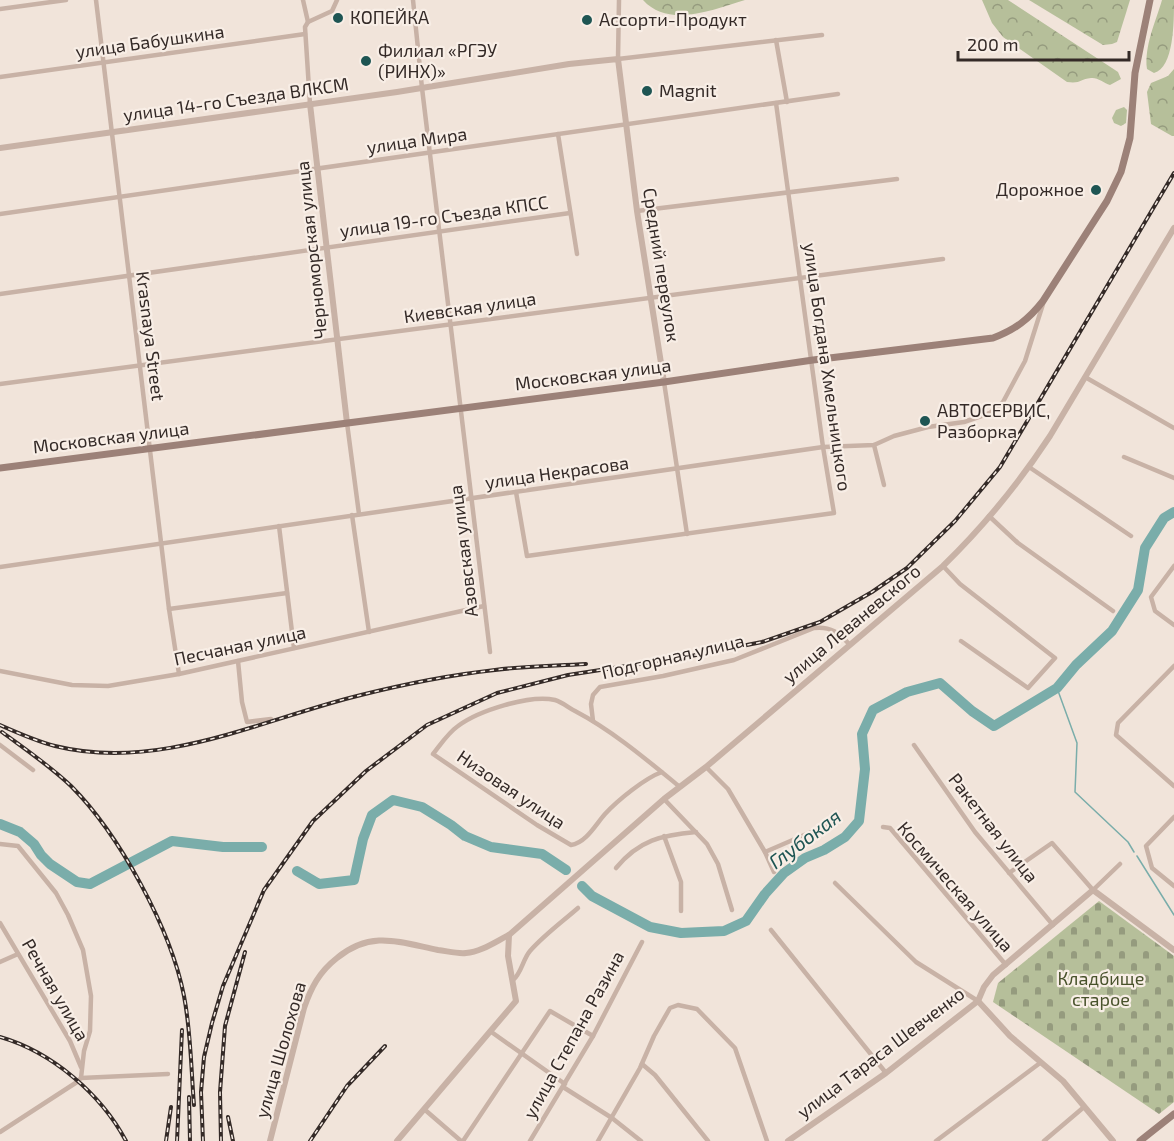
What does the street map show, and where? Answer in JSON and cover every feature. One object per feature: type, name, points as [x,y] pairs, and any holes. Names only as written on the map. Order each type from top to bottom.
[{"type":"main road","name":"Московская улица","points":[[0,468],[993,338],[1011,332],[1032,316],[1043,301],[1115,186],[1121,172],[1130,138],[1135,73],[1150,0]]},
{"type":"main road","points":[[1144,1140],[1174,1114]]},
{"type":"street","points":[[0,9],[66,0]]},
{"type":"street","name":"Krasnaya Street","points":[[96,0],[178,674]]},
{"type":"street","points":[[303,0],[308,22],[332,11],[337,0]]},
{"type":"street","name":"Азовская улица","points":[[413,0],[429,153],[490,652]]},
{"type":"street","name":"Средний переулок","points":[[619,0],[618,59],[626,124],[687,534]]},
{"type":"street","name":"Черноморская улица","points":[[308,22],[304,34],[310,104],[359,514]]},
{"type":"street","name":"улица Бабушкина","points":[[0,77],[304,34]]},
{"type":"street","points":[[618,59],[822,34]]},
{"type":"street","points":[[776,40],[787,102]]},
{"type":"street","name":"улица 14-го Съезда ВЛКСМ","points":[[0,148],[422,88],[569,64],[618,59]]},
{"type":"street","name":"улица Мира","points":[[0,214],[838,94]]},
{"type":"street","name":"улица Богдана Хмельницкого","points":[[516,492],[527,556],[834,513],[776,103]]},
{"type":"street","points":[[558,134],[577,254]]},
{"type":"street","points":[[638,211],[897,179]]},
{"type":"street","name":"улица 19-го Съезда КПСС","points":[[0,294],[570,213]]},
{"type":"street","name":"улица Леваневского","points":[[458,953],[478,950],[509,935],[664,799],[706,767],[943,566],[1029,467],[1050,436],[1174,228]]},
{"type":"street","name":"Киевская улица","points":[[0,384],[943,259]]},
{"type":"street","name":"улица Некрасова","points":[[0,567],[823,447],[874,445],[894,436],[928,427],[964,422],[990,413],[1004,402],[1024,361],[1043,301]]},
{"type":"street","points":[[1085,377],[1174,428]]},
{"type":"street","points":[[874,445],[884,485]]},
{"type":"street","points":[[1124,457],[1174,478]]},
{"type":"street","points":[[1029,467],[1131,536]]},
{"type":"street","points":[[352,515],[369,632]]},
{"type":"street","points":[[988,516],[1018,543],[1113,611]]},
{"type":"street","points":[[279,526],[294,648]]},
{"type":"street","points":[[943,566],[960,584],[1055,658],[1028,688],[961,640]]},
{"type":"street","points":[[1174,566],[1151,597],[1155,611],[1174,625]]},
{"type":"street","points":[[169,609],[287,594]]},
{"type":"street","name":"Песчаная улица","points":[[0,671],[72,685],[108,686],[178,674],[484,606]]},
{"type":"street","name":"Подгорная улица","points":[[593,721],[591,704],[593,695],[596,690],[606,685],[663,676],[734,660],[814,628],[833,629],[850,645]]},
{"type":"street","points":[[238,661],[242,702],[247,722],[271,719]]},
{"type":"street","points":[[1174,666],[1118,723],[1116,735],[1174,786]]},
{"type":"street","name":"Низовая улица","points":[[593,721],[555,700],[520,702],[481,713],[458,726],[433,754],[566,843],[576,844],[606,812],[647,780],[662,772]]},
{"type":"street","points":[[593,721],[680,787]]},
{"type":"street","points":[[0,745],[33,771]]},
{"type":"street","name":"Ракетная улица","points":[[914,745],[975,832],[1053,925]]},
{"type":"street","points":[[706,767],[728,789],[765,852],[774,872]]},
{"type":"street","points":[[664,799],[707,844],[718,864],[732,910]]},
{"type":"street","points":[[1174,817],[1146,846],[1152,868],[1174,886]]},
{"type":"street","points":[[765,852],[832,823]]},
{"type":"street","name":"Космическая улица","points":[[883,827],[890,828],[1006,965]]},
{"type":"street","points":[[616,868],[637,848],[664,836],[696,832]]},
{"type":"street","points":[[664,836],[681,882],[681,911]]},
{"type":"street","points":[[1009,873],[1052,843],[1093,890],[1174,950]]},
{"type":"street","points":[[0,844],[18,846],[56,893],[84,950],[91,996],[90,1031],[78,1082],[0,1132]]},
{"type":"street","name":"улица Тараса Шевченко","points":[[788,1141],[886,1073],[978,1001],[988,981],[1120,864]]},
{"type":"street","points":[[835,884],[916,962],[978,1001],[1010,1036],[1063,1081],[1113,1141]]},
{"type":"street","points":[[513,980],[531,950],[578,908]]},
{"type":"street","name":"Речная улица","points":[[0,923],[75,1049],[81,1075]]},
{"type":"street","points":[[771,930],[886,1073]]},
{"type":"street","points":[[397,1141],[516,1001],[508,956],[509,935]]},
{"type":"street","name":"улица Шолохова","points":[[270,1141],[309,994],[323,971],[344,952],[366,941],[398,942],[458,953]]},
{"type":"street","name":"улица Степана Разина","points":[[530,1141],[593,1036],[642,942]]},
{"type":"street","points":[[0,962],[18,954]]},
{"type":"street","points":[[598,1141],[642,1064],[670,1008],[678,1005],[697,1009],[735,1048],[767,1141]]},
{"type":"street","points":[[424,1109],[462,1141],[550,1011],[593,1036]]},
{"type":"street","points":[[490,1032],[641,1141]]},
{"type":"street","points":[[936,1141],[1040,1063]]},
{"type":"street","points":[[642,1064],[655,1075],[708,1141]]},
{"type":"street","points":[[81,1075],[168,1074]]},
{"type":"street","points":[[1044,1141],[1084,1107]]},
{"type":"green space","points":[[643,0],[745,0],[706,12],[679,15],[666,14],[654,9]]},
{"type":"green space","points":[[982,0],[1008,0],[1118,72],[1121,79],[1110,85],[1093,78],[1067,82],[1003,37],[992,23]]},
{"type":"green space","points":[[1029,0],[1130,0],[1117,42],[1103,45]]},
{"type":"green space","points":[[1162,0],[1174,0],[1173,31],[1166,63],[1154,73],[1147,69],[1147,51]]},
{"type":"green space","points":[[1174,69],[1174,136],[1172,136],[1151,124],[1147,92],[1151,83],[1168,76]]},
{"type":"green space","points":[[1124,107],[1127,110],[1126,123],[1121,126],[1114,123],[1112,118],[1116,110]]},
{"type":"green space","name":"Кладбище старое","points":[[1099,901],[1174,956],[1174,1102],[1159,1114],[993,1002],[998,983]]},
{"type":"waterway","name":"Глубокая","points":[[582,886],[592,896],[650,927],[681,933],[724,931],[746,921],[765,894],[784,873],[805,858],[845,837],[859,821],[865,769],[862,734],[873,710],[907,692],[940,683],[972,711],[994,726],[1057,688],[1076,665],[1112,631],[1138,590],[1145,548],[1164,518],[1174,512]]},
{"type":"waterway","points":[[1057,688],[1077,743],[1075,792],[1128,842],[1134,852]]},
{"type":"waterway","name":"Глубокая","points":[[297,871],[319,884],[354,880],[363,839],[372,815],[393,800],[422,807],[465,836],[491,847],[542,854],[566,870]]},
{"type":"waterway","name":"Глубокая","points":[[0,824],[20,832],[34,844],[50,864],[77,882],[90,884],[172,841],[223,847],[262,847]]},
{"type":"waterway","points":[[1137,856],[1174,915]]},
{"type":"railway","points":[[203,1141],[201,1092],[204,1057],[223,986],[264,890],[313,821],[366,771],[427,725],[497,693],[568,675],[691,656],[762,642],[820,622],[872,592],[907,568],[955,521],[1000,467],[1174,173]]},
{"type":"railway","points":[[0,725],[55,746],[94,752],[133,752],[172,748],[248,729],[361,695],[428,680],[506,669],[586,664]]},
{"type":"railway","points":[[2,732],[71,786],[107,830],[141,884],[168,942],[184,996],[194,1105]]},
{"type":"railway","points":[[221,1141],[220,1092],[225,1026],[245,952]]},
{"type":"railway","points":[[177,1141],[182,1030]]},
{"type":"railway","points":[[0,1037],[38,1053],[73,1077],[103,1107],[126,1141]]},
{"type":"railway","points":[[310,1141],[347,1086],[385,1046]]},
{"type":"railway","points":[[189,1097],[190,1141]]},
{"type":"railway","points":[[166,1141],[171,1107]]},
{"type":"railway","points":[[228,1117],[233,1141]]},
{"type":"place","name":"КОПЕЙКА","points":[[338,18]]},
{"type":"place","name":"Ассорти-Продукт","points":[[587,20]]},
{"type":"place","name":"Филиал «РГЭУ (РИНХ)»","points":[[366,61]]},
{"type":"place","name":"Magnit","points":[[647,91]]},
{"type":"place","name":"Дорожное","points":[[1096,190]]},
{"type":"place","name":"АВТОСЕРВИС, Разборка","points":[[925,421]]}]
